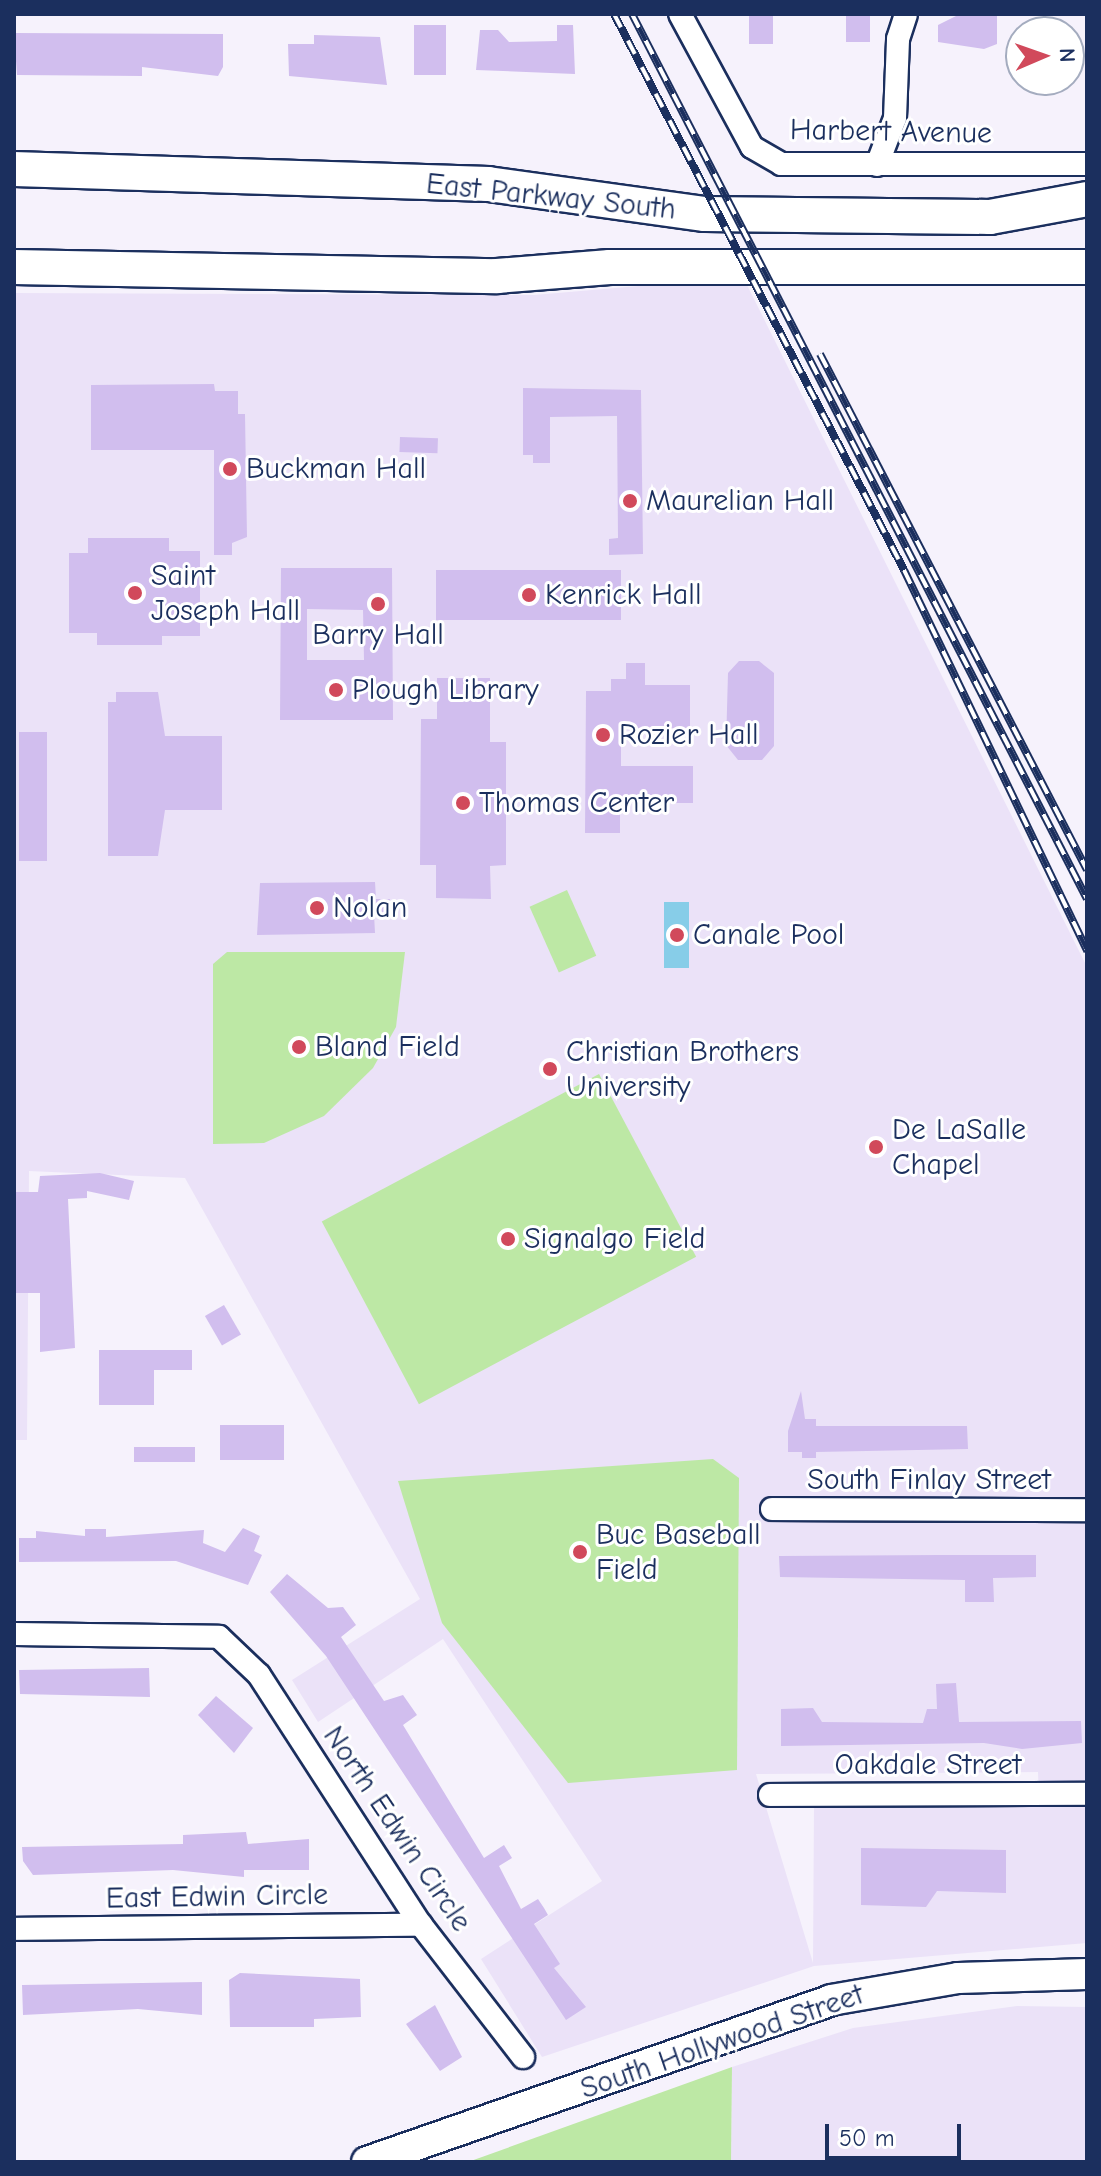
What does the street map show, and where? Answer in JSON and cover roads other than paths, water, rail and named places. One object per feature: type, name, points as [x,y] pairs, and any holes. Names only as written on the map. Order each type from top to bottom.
[{"type":"main road","name":"East Parkway South","points":[[14,169],[488,184],[705,214],[990,217],[1087,199]]},
{"type":"main road","name":"East Parkway South","points":[[14,267],[497,276],[610,267],[1087,267]]},
{"type":"main road","name":"South Hollywood Street","points":[[367,2162],[831,2000],[958,1978],[1087,1974]]},
{"type":"street","name":"Harbert Avenue","points":[[680,14],[752,147],[781,164],[1087,164]]},
{"type":"street","points":[[877,165],[895,118],[898,39],[906,14]]},
{"type":"street","name":"South Finlay Street","points":[[772,1509],[1087,1510]]},
{"type":"street","name":"North Edwin Circle","points":[[14,1634],[219,1637],[259,1675],[421,1925],[523,2057]]},
{"type":"street","name":"Oakdale Street","points":[[770,1795],[1087,1794]]},
{"type":"street","name":"East Edwin Circle","points":[[14,1929],[421,1925]]},
{"type":"water","name":"Canale Pool","points":[[664,902],[689,902],[689,968],[664,968]]},
{"type":"railway","points":[[614,14],[904,570],[1087,951]]},
{"type":"railway","points":[[632,14],[1087,899]]},
{"type":"railway","points":[[820,354],[1087,870]]},
{"type":"place","name":"Buckman Hall","points":[[230,469]]},
{"type":"place","name":"Maurelian Hall","points":[[630,501]]},
{"type":"place","name":"Saint Joseph Hall","points":[[135,593]]},
{"type":"place","name":"Kenrick Hall","points":[[529,595]]},
{"type":"place","name":"Barry Hall","points":[[378,604]]},
{"type":"place","name":"Plough Library","points":[[336,690]]},
{"type":"place","name":"Rozier Hall","points":[[603,735]]},
{"type":"place","name":"Thomas Center","points":[[463,803]]},
{"type":"place","name":"Nolan","points":[[317,908]]},
{"type":"place","name":"Canale Pool","points":[[677,935]]},
{"type":"place","name":"Bland Field","points":[[299,1047]]},
{"type":"place","name":"Christian Brothers University","points":[[550,1069]]},
{"type":"place","name":"De LaSalle Chapel","points":[[876,1147]]},
{"type":"place","name":"Signalgo Field","points":[[508,1239]]},
{"type":"place","name":"Buc Baseball Field","points":[[580,1552]]}]
